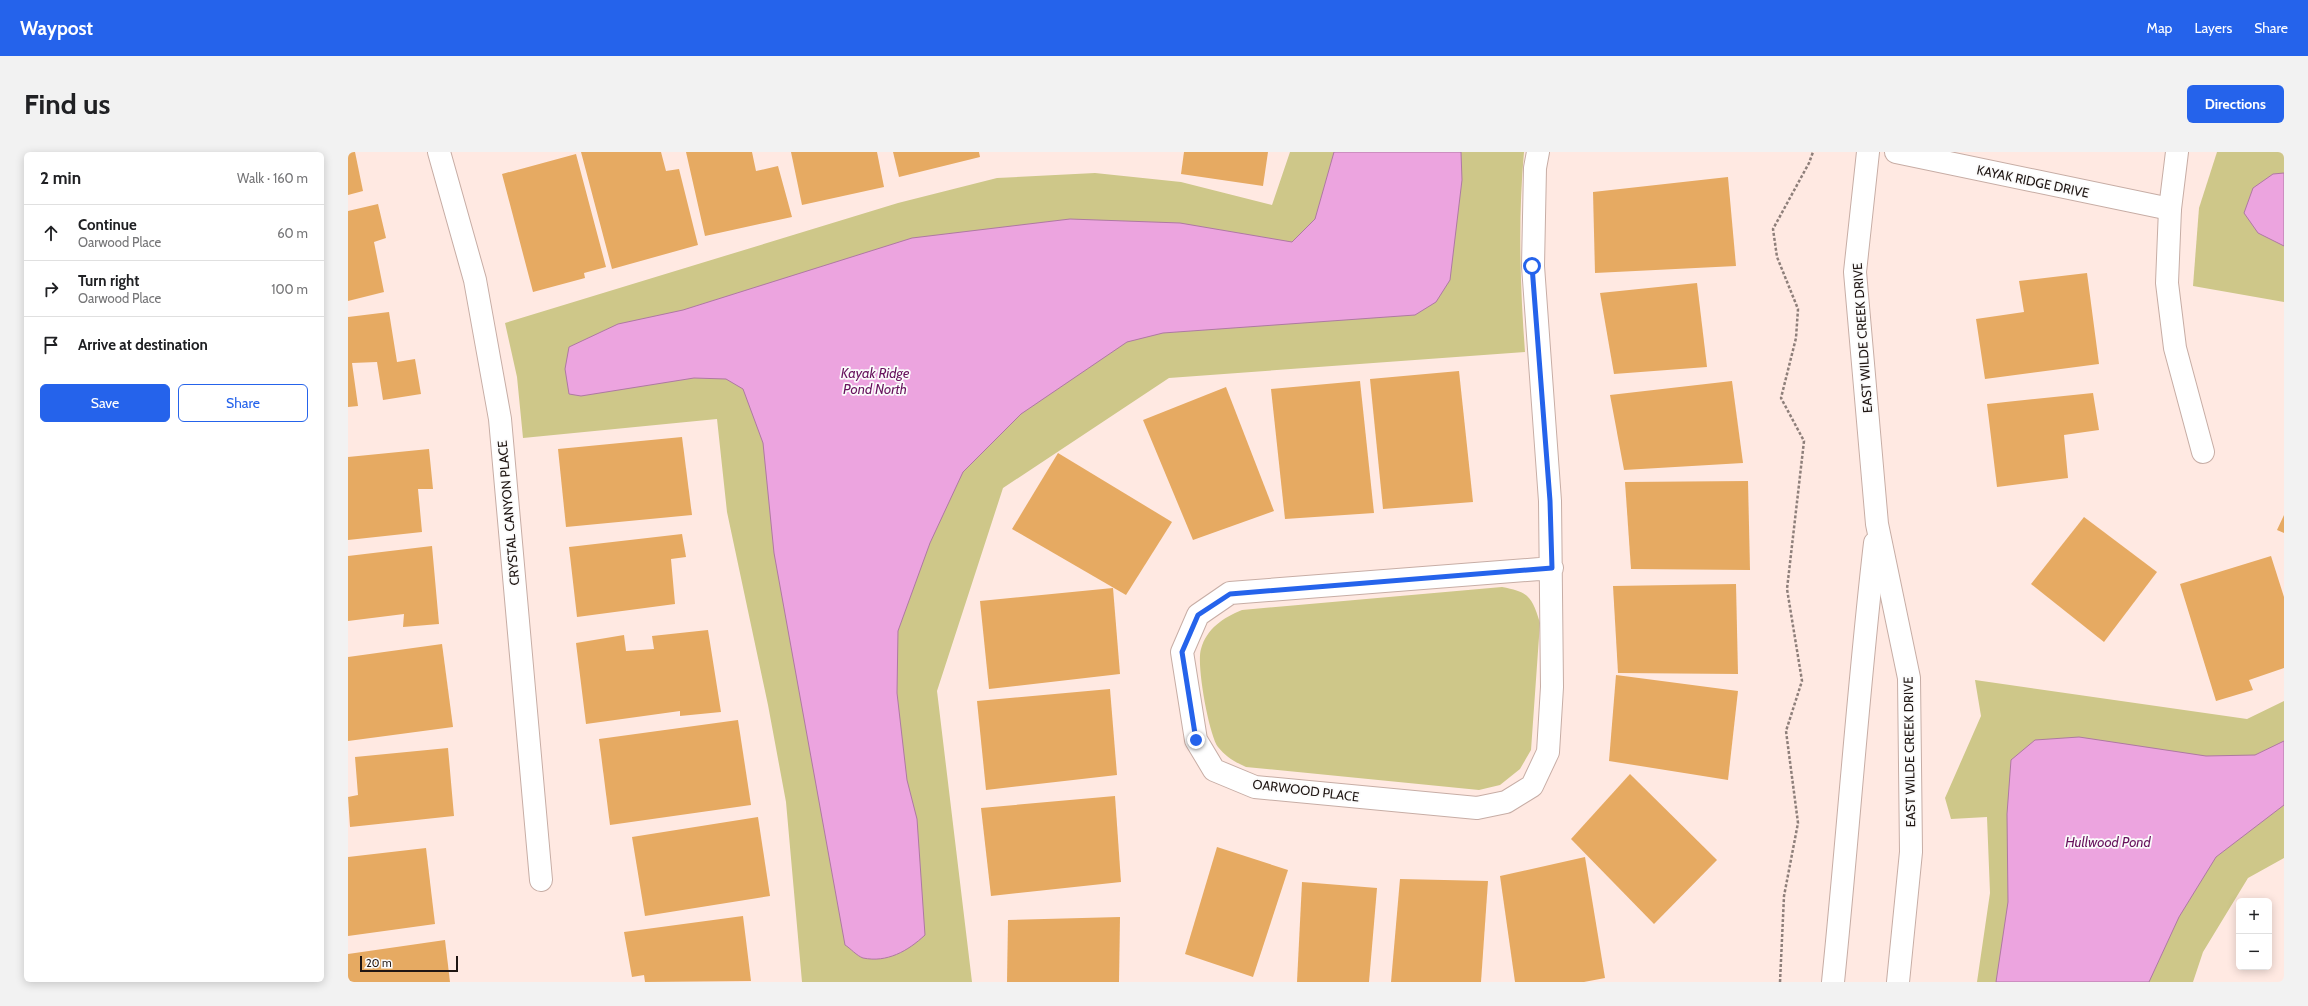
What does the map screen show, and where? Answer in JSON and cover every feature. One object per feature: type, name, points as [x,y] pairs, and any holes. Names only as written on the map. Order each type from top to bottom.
[{"type":"street","name":"CRYSTAL CANYON PLACE","points":[[439,152],[475,280],[500,420],[541,880]]},
{"type":"street","name":"OARWOOD PLACE","points":[[1538,152],[1535,168],[1532,266],[1550,501],[1552,568],[1552,687],[1548,752],[1532,786],[1506,802],[1477,808],[1255,787],[1214,770],[1196,740],[1182,652],[1198,615],[1230,594],[1552,568]]},
{"type":"street","name":"EAST WILDE CREEK DRIVE","points":[[1868,152],[1855,272],[1877,524],[1909,678],[1911,852],[1898,982]]},
{"type":"street","name":"KAYAK RIDGE DRIVE","points":[[1896,152],[2170,209]]},
{"type":"street","points":[[2174,153],[2167,283],[2175,348],[2203,452]]},
{"type":"street","name":"EAST WILDE CREEK DRIVE","points":[[1833,982],[1848,839],[1860,673],[1877,524]]},
{"type":"path","points":[[1780,982],[1784,896],[1798,823],[1786,731],[1802,681],[1787,589],[1804,441],[1781,398],[1796,338],[1798,309],[1777,258],[1773,229],[1809,164],[1813,152]]},
{"type":"shaded area","points":[[1290,152],[1524,152],[1520,252],[1525,352],[1169,378],[1003,488],[937,691],[972,982],[802,982],[786,802],[768,705],[727,512],[717,419],[523,438],[517,377],[505,323],[898,203],[997,178],[1095,173],[1181,182],[1272,205]]},
{"type":"shaded area","points":[[2217,152],[2284,152],[2284,302],[2193,286],[2199,208]]},
{"type":"shaded area","points":[[1502,587],[1518,591],[1528,597],[1532,602],[1540,623],[1531,750],[1520,769],[1500,785],[1479,790],[1246,767],[1224,754],[1214,740],[1204,699],[1200,657],[1201,649],[1207,635],[1222,620],[1242,610]]},
{"type":"shaded area","name":"Hullwood Pond","points":[[1975,680],[2247,719],[2284,701],[2284,858],[2248,878],[2203,952],[2193,982],[1977,982],[1990,893],[1987,817],[1951,819],[1945,798],[1981,716]]},
{"type":"water","name":"Kayak Ridge Pond North","points":[[1334,152],[1461,152],[1462,180],[1450,280],[1436,302],[1415,315],[1163,333],[1127,342],[1021,414],[963,472],[930,543],[898,631],[897,693],[907,780],[917,819],[925,935],[904,951],[889,957],[872,959],[861,957],[845,945],[774,553],[763,443],[743,389],[726,379],[694,378],[581,396],[569,394],[565,369],[569,347],[618,324],[683,310],[912,238],[1070,219],[1180,223],[1292,242],[1315,219]]},
{"type":"water","points":[[2284,173],[2284,246],[2258,233],[2244,213],[2253,188],[2273,174]]},
{"type":"water","name":"Hullwood Pond","points":[[2079,737],[2206,756],[2255,755],[2284,741],[2284,805],[2216,857],[2179,917],[2149,982],[1996,982],[2008,902],[2007,814],[2011,760],[2035,740]]},
{"type":"building","points":[[348,152],[355,152],[363,191],[348,195]]},
{"type":"building","points":[[581,152],[661,152],[666,171],[679,169],[698,245],[612,269]]},
{"type":"building","points":[[686,152],[752,152],[756,171],[778,166],[792,217],[705,236]]},
{"type":"building","points":[[791,152],[877,152],[884,187],[802,205]]},
{"type":"building","points":[[893,152],[979,152],[980,157],[899,177]]},
{"type":"building","points":[[1184,152],[1268,152],[1263,186],[1181,174]]},
{"type":"building","points":[[576,154],[606,267],[584,273],[585,278],[533,292],[502,174]]},
{"type":"building","points":[[1728,177],[1736,266],[1595,273],[1593,192]]},
{"type":"building","points":[[378,204],[386,238],[374,242],[384,292],[348,301],[348,211]]},
{"type":"building","points":[[2087,273],[2099,364],[1985,379],[1976,319],[2024,312],[2019,281]]},
{"type":"building","points":[[1697,283],[1707,367],[1614,374],[1600,293]]},
{"type":"building","points":[[389,312],[397,362],[415,359],[421,394],[383,400],[377,362],[352,363],[358,406],[348,407],[348,317]]},
{"type":"building","points":[[1459,371],[1473,502],[1383,509],[1370,379]]},
{"type":"building","points":[[1360,381],[1374,513],[1285,519],[1271,389]]},
{"type":"building","points":[[1732,381],[1743,463],[1624,470],[1610,395]]},
{"type":"building","points":[[1226,387],[1274,511],[1193,540],[1143,420]]},
{"type":"building","points":[[2093,393],[2099,430],[2064,435],[2068,478],[1997,487],[1987,404]]},
{"type":"building","points":[[682,437],[692,515],[566,527],[558,449]]},
{"type":"building","points":[[429,449],[433,489],[418,489],[422,532],[348,540],[348,457]]},
{"type":"building","points":[[1058,453],[1172,522],[1126,595],[1012,529]]},
{"type":"building","points":[[1748,481],[1750,570],[1631,569],[1625,482]]},
{"type":"building","points":[[2284,515],[2284,533],[2277,530]]},
{"type":"building","points":[[2084,517],[2157,572],[2104,642],[2031,584]]},
{"type":"building","points":[[682,534],[686,557],[671,559],[675,604],[577,617],[569,547]]},
{"type":"building","points":[[432,546],[439,624],[403,627],[404,614],[348,621],[348,556]]},
{"type":"building","points":[[2271,556],[2284,597],[2284,668],[2249,680],[2253,690],[2216,701],[2180,584]]},
{"type":"building","points":[[1736,584],[1738,674],[1618,673],[1613,586]]},
{"type":"building","points":[[1113,588],[1120,674],[989,689],[980,601]]},
{"type":"building","points":[[708,630],[721,712],[680,716],[680,711],[586,724],[576,643],[624,635],[626,651],[654,649],[652,636]]},
{"type":"building","points":[[442,644],[453,727],[348,741],[348,657]]},
{"type":"building","points":[[1616,675],[1738,691],[1728,780],[1609,761]]},
{"type":"building","points":[[1110,689],[1117,775],[986,790],[977,701]]},
{"type":"building","points":[[738,720],[751,805],[610,825],[599,739]]},
{"type":"building","points":[[448,748],[454,816],[350,827],[348,797],[358,795],[355,757]]},
{"type":"building","points":[[1630,774],[1717,860],[1654,924],[1571,839]]},
{"type":"building","points":[[1115,796],[1121,882],[991,896],[981,808]]},
{"type":"building","points":[[758,817],[770,896],[645,916],[632,837]]},
{"type":"building","points":[[1217,847],[1288,870],[1253,977],[1185,954]]},
{"type":"building","points":[[426,848],[435,924],[348,936],[348,857]]},
{"type":"building","points":[[1585,857],[1605,978],[1584,982],[1515,982],[1500,876]]},
{"type":"building","points":[[1400,879],[1488,881],[1481,982],[1391,982]]},
{"type":"building","points":[[1302,882],[1377,888],[1369,982],[1297,982]]},
{"type":"building","points":[[743,916],[751,981],[645,982],[644,975],[632,977],[624,932]]},
{"type":"building","points":[[1120,917],[1119,982],[1007,982],[1008,920]]},
{"type":"building","points":[[445,940],[450,982],[348,982],[348,954]]},
{"type":"route","points":[[1196,740],[1182,652],[1198,615],[1230,594],[1552,568],[1550,501],[1532,266]]}]
